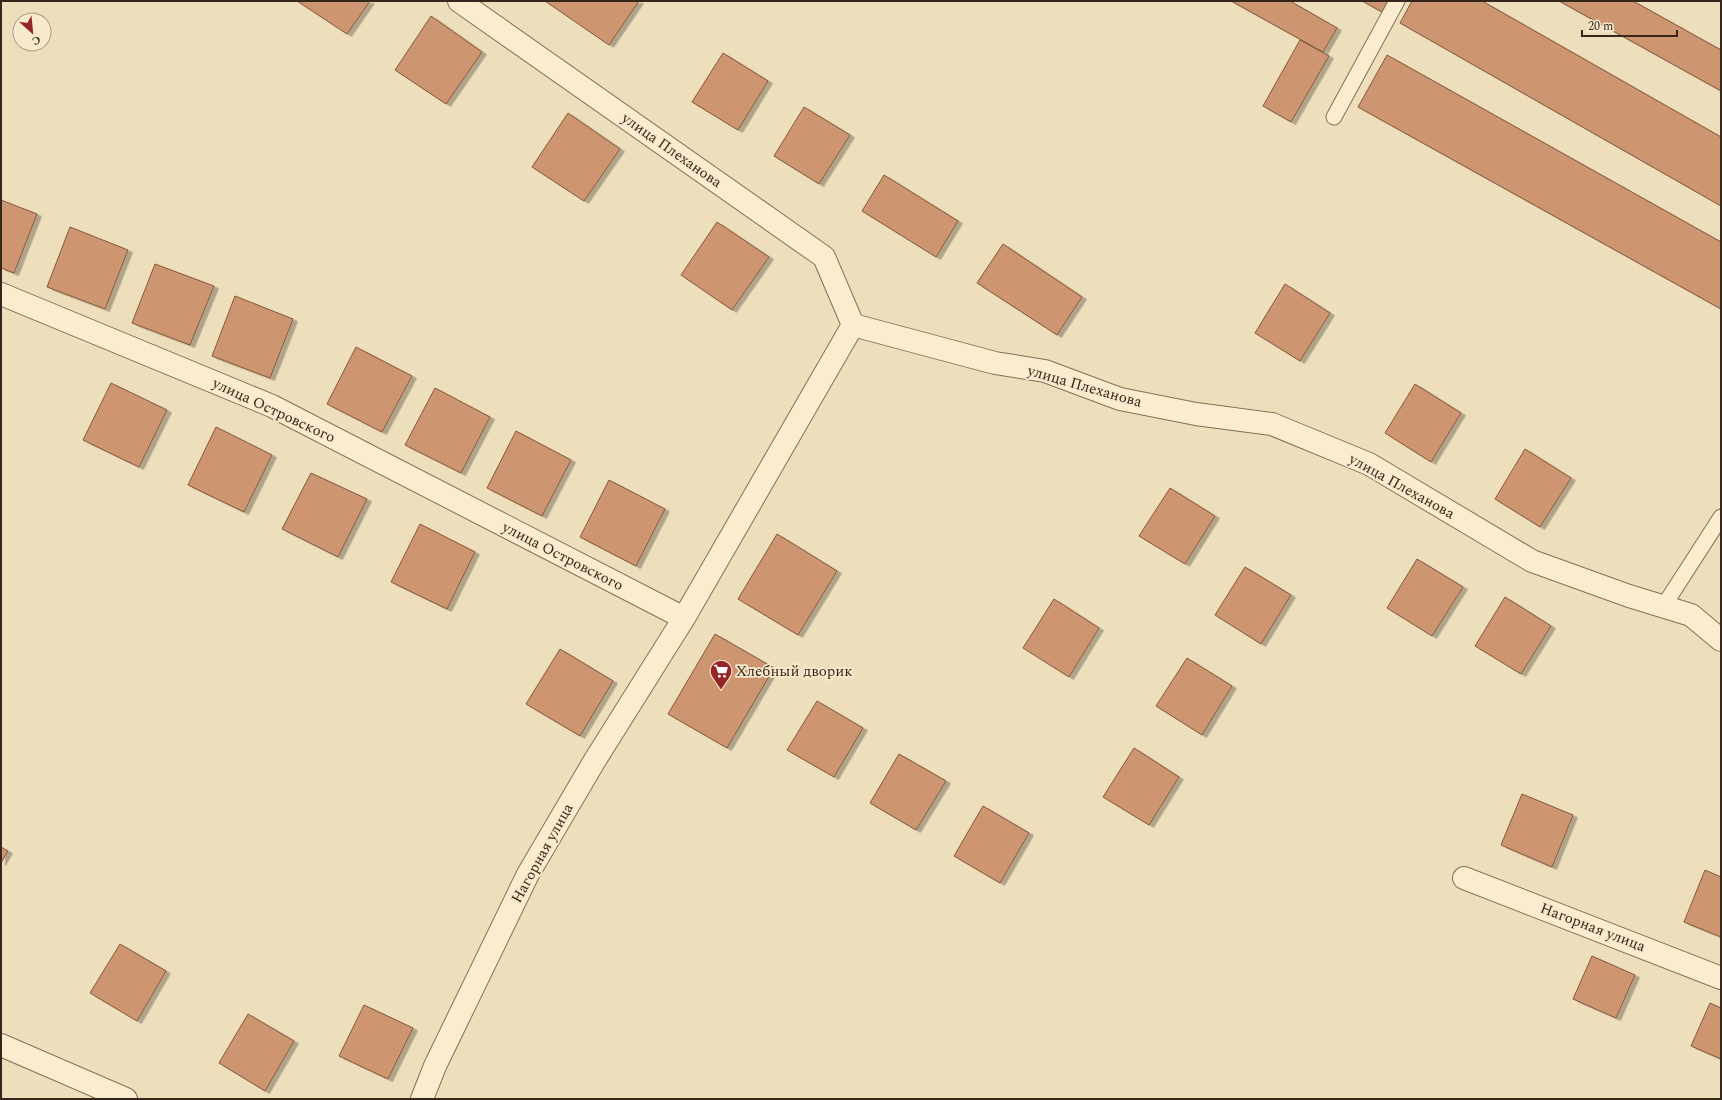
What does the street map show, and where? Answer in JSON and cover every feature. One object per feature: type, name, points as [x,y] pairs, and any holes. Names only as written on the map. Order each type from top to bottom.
[{"type":"street","name":"улица Плеханова","points":[[459,1],[824,257],[853,325],[995,363],[1045,371],[1120,398],[1196,414],[1272,424],[1369,464],[1532,562],[1663,607],[1691,615],[1721,640]]},
{"type":"street","name":"улица Островского","points":[[1,294],[272,406],[684,618]]},
{"type":"street","points":[[684,618],[853,325]]},
{"type":"street","name":"Нагорная улица","points":[[422,1099],[435,1066],[528,874],[595,760],[684,618]]},
{"type":"street","name":"Нагорная улица","points":[[1464,878],[1721,978]]},
{"type":"street","points":[[1,1046],[126,1099]]},
{"type":"lane","points":[[1334,117],[1397,1]]},
{"type":"lane","points":[[1663,607],[1721,516]]},
{"type":"building","points":[[297,1],[370,1],[347,34]]},
{"type":"building","points":[[545,1],[639,1],[609,45]]},
{"type":"building","points":[[1231,1],[1290,1],[1337,28],[1323,52]]},
{"type":"building","points":[[1362,1],[1388,1],[1382,12]]},
{"type":"building","points":[[1412,1],[1482,1],[1721,137],[1721,206],[1400,23]]},
{"type":"building","points":[[1559,1],[1633,1],[1721,50],[1721,91]]},
{"type":"building","points":[[431,16],[482,52],[446,104],[395,70]]},
{"type":"building","points":[[1300,40],[1329,56],[1291,122],[1263,106]]},
{"type":"building","points":[[723,53],[768,81],[738,130],[692,102]]},
{"type":"building","points":[[1387,55],[1721,242],[1721,309],[1358,107]]},
{"type":"building","points":[[804,107],[850,135],[819,184],[774,156]]},
{"type":"building","points":[[568,113],[620,149],[584,201],[532,167]]},
{"type":"building","points":[[884,175],[958,221],[936,257],[862,211]]},
{"type":"building","points":[[1,200],[37,214],[14,273],[1,268]]},
{"type":"building","points":[[717,222],[769,257],[732,310],[681,275]]},
{"type":"building","points":[[70,227],[128,250],[105,309],[47,287]]},
{"type":"building","points":[[1003,244],[1082,297],[1057,335],[977,283]]},
{"type":"building","points":[[155,264],[214,286],[190,345],[132,323]]},
{"type":"building","points":[[1285,284],[1330,313],[1300,361],[1255,333]]},
{"type":"building","points":[[235,296],[293,319],[270,378],[212,356]]},
{"type":"building","points":[[356,347],[412,376],[382,432],[327,404]]},
{"type":"building","points":[[111,383],[167,410],[139,467],[83,440]]},
{"type":"building","points":[[1415,384],[1461,413],[1431,462],[1385,433]]},
{"type":"building","points":[[435,388],[490,417],[461,473],[405,445]]},
{"type":"building","points":[[216,427],[272,455],[244,512],[188,485]]},
{"type":"building","points":[[516,431],[571,460],[542,516],[487,488]]},
{"type":"building","points":[[1525,449],[1571,478],[1540,527],[1495,499]]},
{"type":"building","points":[[311,473],[367,499],[338,557],[282,529]]},
{"type":"building","points":[[609,480],[665,509],[636,566],[580,537]]},
{"type":"building","points":[[1170,488],[1215,516],[1185,564],[1139,536]]},
{"type":"building","points":[[420,524],[475,552],[447,609],[391,582]]},
{"type":"building","points":[[777,534],[837,571],[798,635],[738,599]]},
{"type":"building","points":[[1417,559],[1463,587],[1432,636],[1387,608]]},
{"type":"building","points":[[1245,567],[1291,595],[1261,644],[1215,615]]},
{"type":"building","points":[[1505,597],[1551,626],[1521,674],[1475,646]]},
{"type":"building","points":[[1054,599],[1099,628],[1069,677],[1023,648]]},
{"type":"building","name":"Хлебный дворик","points":[[715,634],[774,668],[727,748],[668,714]]},
{"type":"building","points":[[560,649],[613,681],[580,736],[526,704]]},
{"type":"building","points":[[1187,658],[1232,686],[1202,735],[1156,706]]},
{"type":"building","points":[[817,701],[863,728],[834,777],[787,750]]},
{"type":"building","points":[[1134,748],[1179,777],[1149,825],[1103,797]]},
{"type":"building","points":[[899,754],[946,781],[916,830],[870,803]]},
{"type":"building","points":[[1522,794],[1573,815],[1552,867],[1501,845]]},
{"type":"building","points":[[983,806],[1029,833],[1000,883],[954,856]]},
{"type":"building","points":[[1,847],[8,851],[1,863]]},
{"type":"building","points":[[1705,870],[1721,877],[1721,937],[1684,922]]},
{"type":"building","points":[[120,944],[166,971],[137,1021],[90,993]]},
{"type":"building","points":[[1592,956],[1635,975],[1616,1018],[1573,999]]},
{"type":"building","points":[[1710,1003],[1721,1008],[1721,1059],[1691,1046]]},
{"type":"building","points":[[364,1005],[413,1028],[388,1079],[339,1056]]},
{"type":"building","points":[[248,1014],[294,1041],[265,1091],[219,1063]]},
{"type":"place","name":"Хлебный дворик","points":[[721,690]]}]
